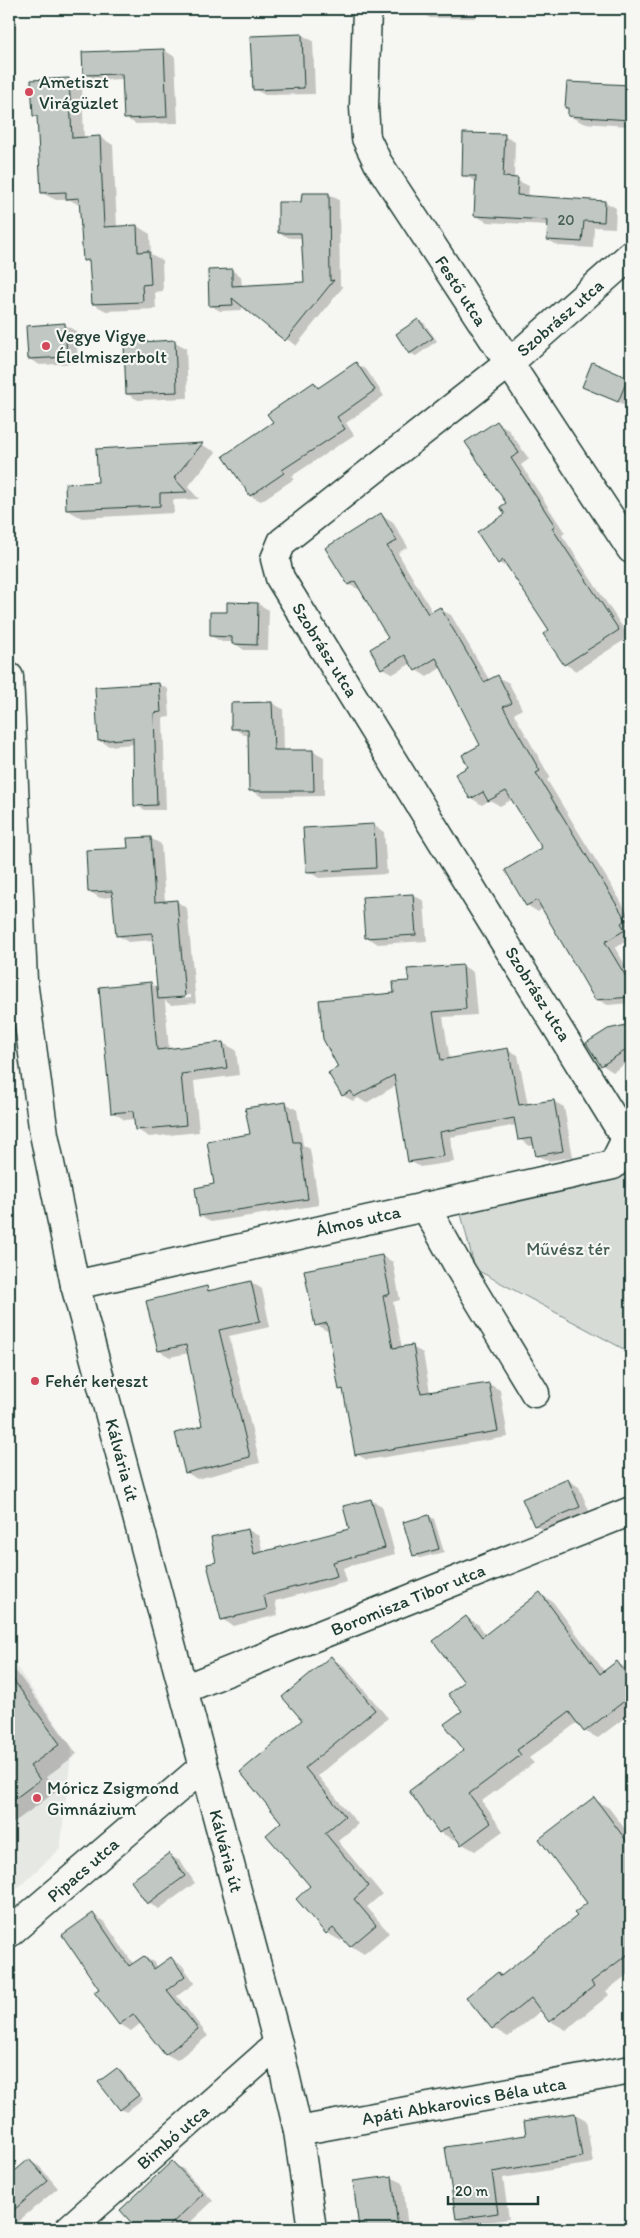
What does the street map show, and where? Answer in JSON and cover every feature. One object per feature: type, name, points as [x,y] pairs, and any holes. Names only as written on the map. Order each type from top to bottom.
[{"type":"street","name":"Festő utca","points":[[367,9],[364,107],[366,138],[378,163],[631,549]]},
{"type":"street","name":"Szobrász utca","points":[[626,1139],[280,578],[275,559],[282,542],[508,364],[631,255]]},
{"type":"street","name":"Kálvária út","points":[[9,678],[16,982],[44,1134],[75,1285],[278,2044],[298,2131],[312,2229]]},
{"type":"street","name":"Álmos utca","points":[[75,1285],[613,1165],[626,1139]]},
{"type":"street","points":[[425,1206],[460,1269],[535,1393]]},
{"type":"street","name":"Boromisza Tibor utca","points":[[184,1690],[631,1511]]},
{"type":"street","name":"Pipacs utca","points":[[9,1934],[203,1767]]},
{"type":"street","name":"Bimbó utca","points":[[68,2229],[278,2044]]},
{"type":"street","name":"Apáti Abkarovics Béla utca","points":[[298,2131],[631,2070]]},
{"type":"shaded area","name":"Móricz Zsigmond Gimnázium","points":[[9,1656],[72,1747],[60,1849],[9,1896]]},
{"type":"green space","name":"Művész tér","points":[[631,1172],[631,1353],[475,1269],[459,1206]]},
{"type":"building","points":[[302,34],[304,88],[253,90],[250,36]]},
{"type":"building","points":[[164,49],[167,117],[124,119],[122,74],[83,75],[82,52]]},
{"type":"building","points":[[69,78],[72,138],[100,136],[104,227],[137,225],[138,252],[149,251],[151,284],[142,285],[143,302],[92,304],[89,260],[83,261],[79,198],[66,199],[66,192],[41,193],[37,116],[33,116],[31,80]]},
{"type":"building","points":[[567,82],[631,85],[631,120],[568,116],[568,108],[565,108]]},
{"type":"building","points":[[463,133],[505,134],[503,177],[518,178],[517,195],[605,201],[604,222],[584,221],[582,242],[547,240],[548,220],[474,216],[476,176],[462,176]]},
{"type":"building","points":[[302,193],[329,193],[330,281],[334,280],[285,341],[232,298],[233,305],[209,306],[208,270],[232,269],[232,286],[304,282],[301,233],[278,233],[278,202],[301,202]]},
{"type":"building","points":[[418,319],[433,338],[409,354],[396,334]]},
{"type":"building","points":[[65,323],[67,357],[28,359],[26,326]]},
{"type":"building","points":[[175,340],[177,392],[126,394],[124,343]]},
{"type":"building","points":[[356,362],[375,390],[337,417],[345,429],[282,470],[284,473],[250,496],[223,456],[273,422],[267,414],[314,382],[318,388]]},
{"type":"building","points":[[592,362],[628,378],[618,402],[582,387]]},
{"type":"building","points":[[497,421],[519,453],[511,458],[555,526],[552,528],[619,630],[564,665],[543,634],[549,630],[503,560],[498,564],[477,532],[505,514],[500,507],[506,503],[465,442]]},
{"type":"building","points":[[203,443],[174,478],[187,492],[160,493],[160,506],[66,510],[65,484],[98,482],[96,449]]},
{"type":"building","points":[[381,513],[397,541],[387,546],[428,614],[440,607],[484,682],[498,675],[512,703],[503,707],[540,771],[536,773],[626,920],[621,923],[625,930],[605,942],[631,985],[631,997],[595,1000],[537,900],[526,906],[505,870],[542,848],[506,791],[488,801],[483,792],[470,799],[455,774],[468,767],[462,755],[480,745],[436,658],[415,671],[405,655],[381,669],[370,649],[388,638],[355,581],[348,585],[325,548]]},
{"type":"building","points":[[227,602],[258,603],[257,645],[232,644],[232,637],[210,636],[210,612],[227,612]]},
{"type":"building","points":[[159,683],[161,712],[154,713],[157,805],[134,806],[133,738],[98,741],[95,687]]},
{"type":"building","points":[[272,702],[274,750],[313,750],[314,791],[249,791],[248,729],[231,729],[231,703]]},
{"type":"building","points":[[374,824],[376,868],[306,872],[303,828]]},
{"type":"building","points":[[151,837],[155,902],[177,900],[185,997],[158,999],[152,933],[116,936],[112,891],[88,892],[86,850],[128,848],[127,838]]},
{"type":"building","points":[[413,894],[416,935],[365,938],[362,897]]},
{"type":"building","points":[[463,965],[466,1009],[433,1012],[441,1060],[508,1048],[519,1105],[554,1100],[563,1151],[536,1156],[532,1138],[518,1140],[514,1118],[440,1132],[444,1156],[408,1162],[394,1075],[354,1097],[351,1091],[342,1096],[328,1073],[338,1067],[323,1039],[319,1000],[394,993],[393,982],[409,981],[407,969]]},
{"type":"building","points":[[151,982],[157,1050],[223,1042],[227,1068],[181,1074],[186,1125],[135,1130],[133,1111],[111,1113],[99,987]]},
{"type":"building","points":[[631,1024],[631,1047],[601,1066],[586,1043],[608,1029]]},
{"type":"building","points":[[286,1102],[293,1142],[300,1142],[308,1199],[199,1216],[195,1188],[214,1184],[207,1141],[250,1134],[245,1108]]},
{"type":"building","points":[[382,1255],[390,1294],[383,1296],[393,1348],[413,1345],[421,1393],[489,1383],[498,1431],[355,1455],[343,1389],[339,1390],[327,1323],[315,1326],[304,1270]]},
{"type":"building","points":[[251,1281],[260,1321],[219,1330],[250,1457],[185,1473],[175,1433],[202,1426],[186,1345],[158,1351],[146,1301],[207,1286],[208,1291]]},
{"type":"building","points":[[568,1479],[580,1507],[534,1526],[522,1499]]},
{"type":"building","points":[[371,1499],[385,1548],[333,1562],[337,1576],[264,1595],[267,1609],[221,1620],[207,1564],[216,1562],[211,1537],[248,1529],[254,1554],[349,1529],[343,1506]]},
{"type":"building","points":[[429,1515],[439,1549],[413,1556],[403,1522]]},
{"type":"building","points":[[540,1592],[600,1674],[617,1661],[631,1681],[631,1696],[584,1732],[569,1712],[517,1750],[521,1755],[469,1794],[491,1823],[461,1845],[448,1827],[439,1833],[409,1791],[464,1750],[444,1724],[462,1711],[448,1694],[464,1682],[433,1641],[466,1616],[482,1637]]},
{"type":"building","points":[[331,1656],[375,1710],[305,1768],[345,1816],[325,1833],[369,1886],[354,1899],[376,1925],[350,1947],[333,1928],[326,1934],[296,1899],[310,1886],[266,1835],[281,1822],[240,1772],[302,1720],[282,1697]]},
{"type":"building","points":[[9,1674],[60,1744],[30,1766],[40,1780],[9,1803]]},
{"type":"building","points":[[594,1797],[631,1847],[631,1952],[591,1982],[594,1986],[549,2022],[531,1998],[492,2029],[466,1997],[498,1972],[501,1976],[577,1916],[574,1913],[587,1903],[539,1839]]},
{"type":"building","points":[[169,1853],[185,1876],[147,1904],[131,1881]]},
{"type":"building","points":[[93,1913],[129,1966],[144,1956],[154,1969],[171,1957],[185,1976],[167,1990],[198,2029],[165,2055],[133,2014],[119,2025],[94,1992],[99,1989],[62,1935]]},
{"type":"building","points":[[117,2068],[139,2095],[120,2110],[98,2082]]},
{"type":"building","points":[[575,2113],[582,2157],[492,2172],[498,2213],[456,2219],[445,2147],[526,2135],[524,2121]]},
{"type":"building","points":[[29,2159],[48,2181],[9,2214],[9,2176]]},
{"type":"building","points":[[172,2161],[203,2194],[166,2229],[137,2229],[120,2210]]},
{"type":"building","points":[[392,2176],[398,2229],[359,2229],[353,2181]]},
{"type":"place","name":"Ametiszt Virágüzlet","points":[[29,92]]},
{"type":"place","name":"Vegye Vigye Élelmiszerbolt","points":[[46,346]]},
{"type":"place","name":"Fehér kereszt","points":[[35,1381]]},
{"type":"place","name":"Móricz Zsigmond Gimnázium","points":[[37,1798]]}]
